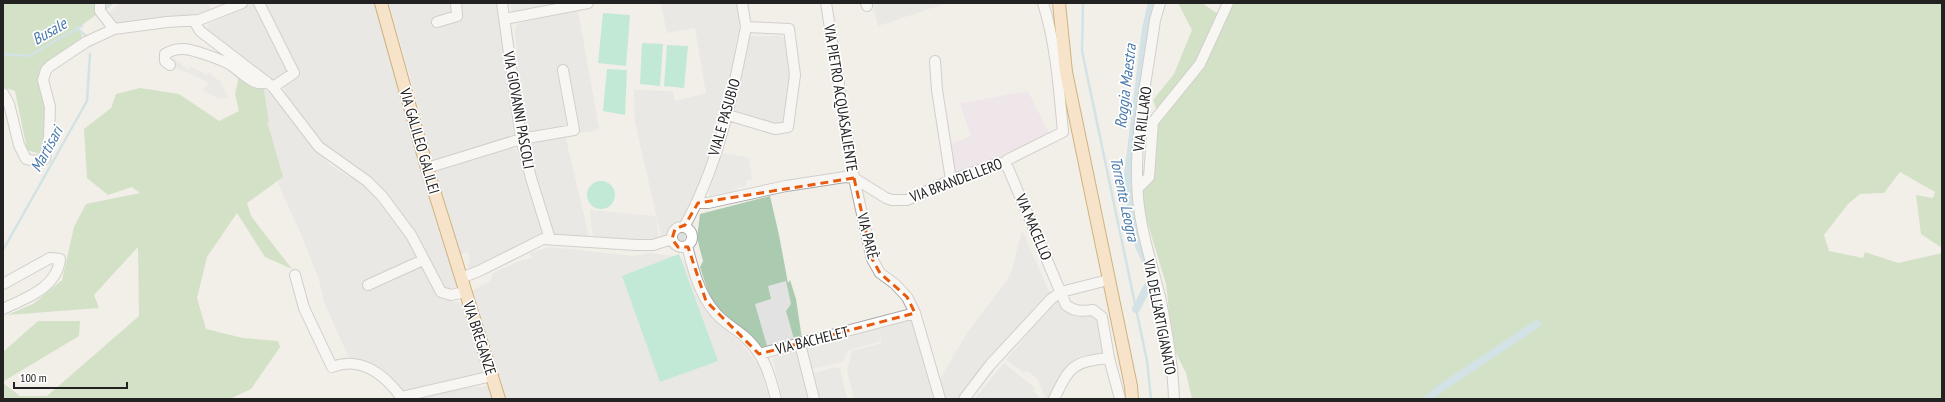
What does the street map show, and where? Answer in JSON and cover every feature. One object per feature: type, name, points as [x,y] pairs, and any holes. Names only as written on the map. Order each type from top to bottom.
[{"type":"main road","name":"VIA GALILEO GALILEI","points":[[381,3],[427,168],[461,278]]},
{"type":"main road","points":[[1059,3],[1066,72],[1131,386],[1132,399]]},
{"type":"main road","name":"VIA BREGANZE","points":[[461,278],[499,399]]},
{"type":"street","points":[[3,93],[9,104],[19,145],[26,159],[34,161],[45,158],[49,137],[50,107],[43,80],[46,70],[50,66],[86,42],[114,29],[167,22],[194,21],[221,7],[242,3]]},
{"type":"street","points":[[170,65],[165,61],[165,54],[173,50],[184,48],[230,64],[253,82],[270,84],[294,73],[259,3]]},
{"type":"street","points":[[437,22],[457,16],[456,3]]},
{"type":"street","name":"VIA GIOVANNI PASCOLI","points":[[502,3],[521,139],[531,178],[538,196],[550,239]]},
{"type":"street","points":[[505,19],[588,3]]},
{"type":"street","name":"VIALE PASUBIO","points":[[672,239],[675,230],[684,227],[698,203],[728,115],[746,27],[742,3]]},
{"type":"street","name":"VIA PIETRO ACQUASALIENTE","points":[[826,3],[854,178],[858,193]]},
{"type":"street","name":"VIA BRANDELLERO","points":[[854,178],[886,198],[900,201],[916,197],[951,180],[1000,163],[1004,164],[1007,160],[1063,132],[1060,92],[1048,20],[1043,3]]},
{"type":"street","name":"VIA RILLARO","points":[[1144,235],[1138,188],[1137,140],[1155,20],[1160,3]]},
{"type":"street","points":[[1138,188],[1149,176],[1153,122],[1200,64],[1228,3]]},
{"type":"street","points":[[100,7],[114,29]]},
{"type":"street","points":[[194,21],[200,31],[270,84],[319,147],[367,181],[382,196],[406,227],[435,284],[443,293],[451,295],[465,292]]},
{"type":"street","points":[[728,115],[775,129],[788,127],[794,75],[789,29],[746,27]]},
{"type":"street","points":[[935,61],[937,90],[951,180]]},
{"type":"street","points":[[427,168],[521,139],[574,130],[563,70]]},
{"type":"street","name":"VIA MACELLO","points":[[1004,164],[1008,168],[1066,305],[1072,310],[1093,310],[1102,317],[1109,358]]},
{"type":"street","points":[[698,203],[708,204],[786,186],[845,177],[854,178]]},
{"type":"street","name":"VIA PARÈ","points":[[858,193],[872,259],[880,273],[895,284],[907,297],[915,312],[940,399]]},
{"type":"street","points":[[461,278],[485,268],[535,242],[550,239],[636,245],[653,245],[672,239],[678,247],[687,246],[692,241],[692,234],[684,227]]},
{"type":"street","name":"VIA DELL'ARTIGIANATO","points":[[1144,235],[1159,296],[1170,354],[1174,399]]},
{"type":"street","points":[[687,246],[697,280],[706,301],[715,313],[745,337],[766,363],[776,399]]},
{"type":"street","points":[[3,284],[50,258],[60,259],[55,275],[39,292],[3,309]]},
{"type":"street","points":[[368,285],[423,260]]},
{"type":"street","points":[[295,275],[304,308],[332,367],[342,363],[353,363],[366,366],[392,385],[399,398],[492,376]]},
{"type":"street","points":[[964,399],[995,359],[1051,299],[1061,292],[1108,280]]},
{"type":"street","name":"VIA BACHELET","points":[[759,354],[864,327],[915,312]]},
{"type":"street","name":"VIA BACHELET","points":[[800,344],[809,368],[814,399]]},
{"type":"street","points":[[1054,399],[1070,370],[1085,361],[1109,358],[1120,399]]},
{"type":"highlighted area","points":[[854,178],[872,259],[880,273],[907,297],[915,313],[759,354],[706,301],[688,247],[678,247],[672,239],[675,229],[685,225],[698,203]]},
{"type":"shaded area","points":[[120,3],[208,3],[211,11],[202,15],[120,26],[109,13]]},
{"type":"shaded area","points":[[252,3],[376,3],[458,290],[446,294],[407,223],[325,149],[288,99],[281,80],[275,83],[210,33],[207,28],[208,24]]},
{"type":"shaded area","points":[[389,3],[498,3],[514,140],[433,165],[424,136],[422,119]]},
{"type":"shaded area","points":[[510,3],[565,3],[512,13]]},
{"type":"shaded area","points":[[661,3],[738,3],[739,15],[739,37],[736,39],[735,50],[738,54],[720,125],[687,225],[684,244],[678,243],[672,246],[663,245],[635,122],[634,90],[673,91],[675,101],[706,93],[695,28],[667,33]]},
{"type":"shaded area","points":[[873,3],[947,3],[878,26]]},
{"type":"shaded area","points":[[578,11],[599,128],[594,131],[565,135],[589,237],[554,236],[546,205],[536,180],[524,133],[515,30],[517,25],[522,22]]},
{"type":"shaded area","points":[[751,36],[781,36],[786,40],[792,69],[785,124],[782,127],[732,113],[743,73],[747,39]]},
{"type":"shaded area","points":[[173,57],[188,70],[193,67],[206,75],[209,73],[220,81],[228,97],[219,99],[203,91],[208,82],[170,65]]},
{"type":"shaded area","points":[[259,87],[264,88],[276,97],[306,139],[329,164],[353,178],[370,191],[405,234],[441,299],[464,303],[484,365],[482,367],[484,375],[404,394],[402,391],[399,392],[386,382],[352,365],[324,302],[319,280],[301,234],[278,184],[279,180],[269,151]]},
{"type":"shaded area","points":[[1028,91],[1050,135],[1040,147],[954,174],[948,145],[971,136],[959,101],[961,103]]},
{"type":"shaded area","points":[[510,148],[516,149],[524,176],[546,230],[541,238],[479,268],[478,266],[469,269],[467,264],[470,263],[468,252],[459,255],[435,172]]},
{"type":"shaded area","points":[[722,153],[749,158],[752,179],[746,181],[746,186],[737,188],[737,193],[713,199],[709,196],[709,192]]},
{"type":"shaded area","points":[[590,210],[656,216],[659,239],[644,244],[593,238]]},
{"type":"shaded area","points":[[1022,230],[1050,294],[963,399],[940,399],[937,384],[967,333],[1006,282],[1012,270]]},
{"type":"shaded area","points":[[550,247],[634,256],[650,253],[681,257],[686,265],[702,305],[719,324],[740,342],[761,368],[769,399],[502,399],[478,317],[480,314],[477,302],[473,301],[471,291],[490,281],[493,273],[517,262],[532,258],[529,253]]},
{"type":"shaded area","points":[[786,281],[791,304],[786,311],[794,339],[767,346],[755,304],[771,299],[768,286]]},
{"type":"shaded area","points":[[1057,302],[1062,306],[1096,317],[1099,322],[1109,361],[1081,364],[1054,399],[1046,399],[1038,380],[1029,372],[1023,372],[1006,360],[1053,303]]},
{"type":"shaded area","points":[[910,317],[913,319],[935,399],[854,399],[847,370],[852,351],[882,343],[878,327]]},
{"type":"shaded area","points":[[877,326],[881,341],[847,351],[843,362],[812,369],[806,346]]},
{"type":"shaded area","points":[[794,350],[798,353],[812,399],[783,399],[773,361],[775,357]]},
{"type":"shaded area","points":[[1004,363],[1035,388],[1033,390],[1040,399],[974,399]]},
{"type":"shaded area","points":[[835,367],[840,368],[847,399],[819,399],[814,373]]},
{"type":"shaded area","points":[[488,386],[495,399],[422,399],[457,389]]},
{"type":"green space","points":[[3,3],[109,3],[103,10],[79,27],[84,43],[45,66],[50,135],[44,155],[27,150],[15,91],[3,87]]},
{"type":"green space","points":[[1178,3],[1202,3],[1218,14],[1207,52],[1157,111],[1153,100],[1174,74],[1192,30]]},
{"type":"green space","points":[[1228,3],[1942,3],[1942,248],[1921,234],[1916,195],[1933,198],[1935,192],[1900,172],[1884,193],[1860,194],[1848,204],[1824,235],[1829,251],[1863,258],[1865,252],[1898,263],[1942,253],[1942,399],[1192,399],[1186,373],[1173,347],[1166,284],[1144,211],[1140,175],[1154,160],[1156,118],[1208,59]]},
{"type":"green space","points":[[603,13],[630,15],[626,66],[598,63]]},
{"type":"green space","points":[[642,43],[663,44],[660,86],[640,84]]},
{"type":"green space","points":[[667,45],[688,46],[684,88],[664,86]]},
{"type":"green space","points":[[607,69],[627,70],[625,115],[603,111]]},
{"type":"green space","points":[[239,76],[263,84],[269,122],[267,121],[283,177],[247,203],[251,216],[292,269],[265,257],[237,213],[207,257],[197,298],[206,329],[243,338],[278,341],[280,347],[251,389],[230,399],[3,399],[3,383],[20,396],[47,396],[139,316],[138,247],[94,295],[99,308],[7,315],[33,304],[62,280],[74,227],[86,204],[140,193],[132,187],[108,195],[87,178],[84,129],[111,108],[116,94],[140,88],[179,94],[219,121],[239,111],[235,94]]},
{"type":"green space","points":[[601,181],[611,185],[615,195],[611,205],[601,209],[591,205],[587,195],[591,185]]},
{"type":"green space","points":[[770,196],[788,283],[790,280],[796,299],[802,339],[766,349],[760,347],[736,326],[724,315],[714,302],[700,267],[703,261],[697,238],[700,214]]},
{"type":"green space","points":[[679,254],[718,361],[660,382],[622,276]]},
{"type":"green space","points":[[38,321],[80,321],[79,336],[4,381],[3,352]]},
{"type":"waterway","name":"Busale","points":[[106,8],[112,3]]},
{"type":"waterway","name":"Torrente Leogra","points":[[1083,3],[1082,51],[1147,361],[1151,399]]},
{"type":"waterway","name":"Roggia Maestra","points":[[1136,309],[1153,276],[1139,246],[1127,184],[1146,29],[1152,3]]},
{"type":"waterway","name":"Busale","points":[[3,54],[29,56],[82,26]]},
{"type":"waterway","points":[[77,28],[86,36]]},
{"type":"waterway","name":"Martisari","points":[[3,250],[87,101],[90,54]]},
{"type":"waterway","points":[[1429,399],[1438,390],[1537,324]]}]
